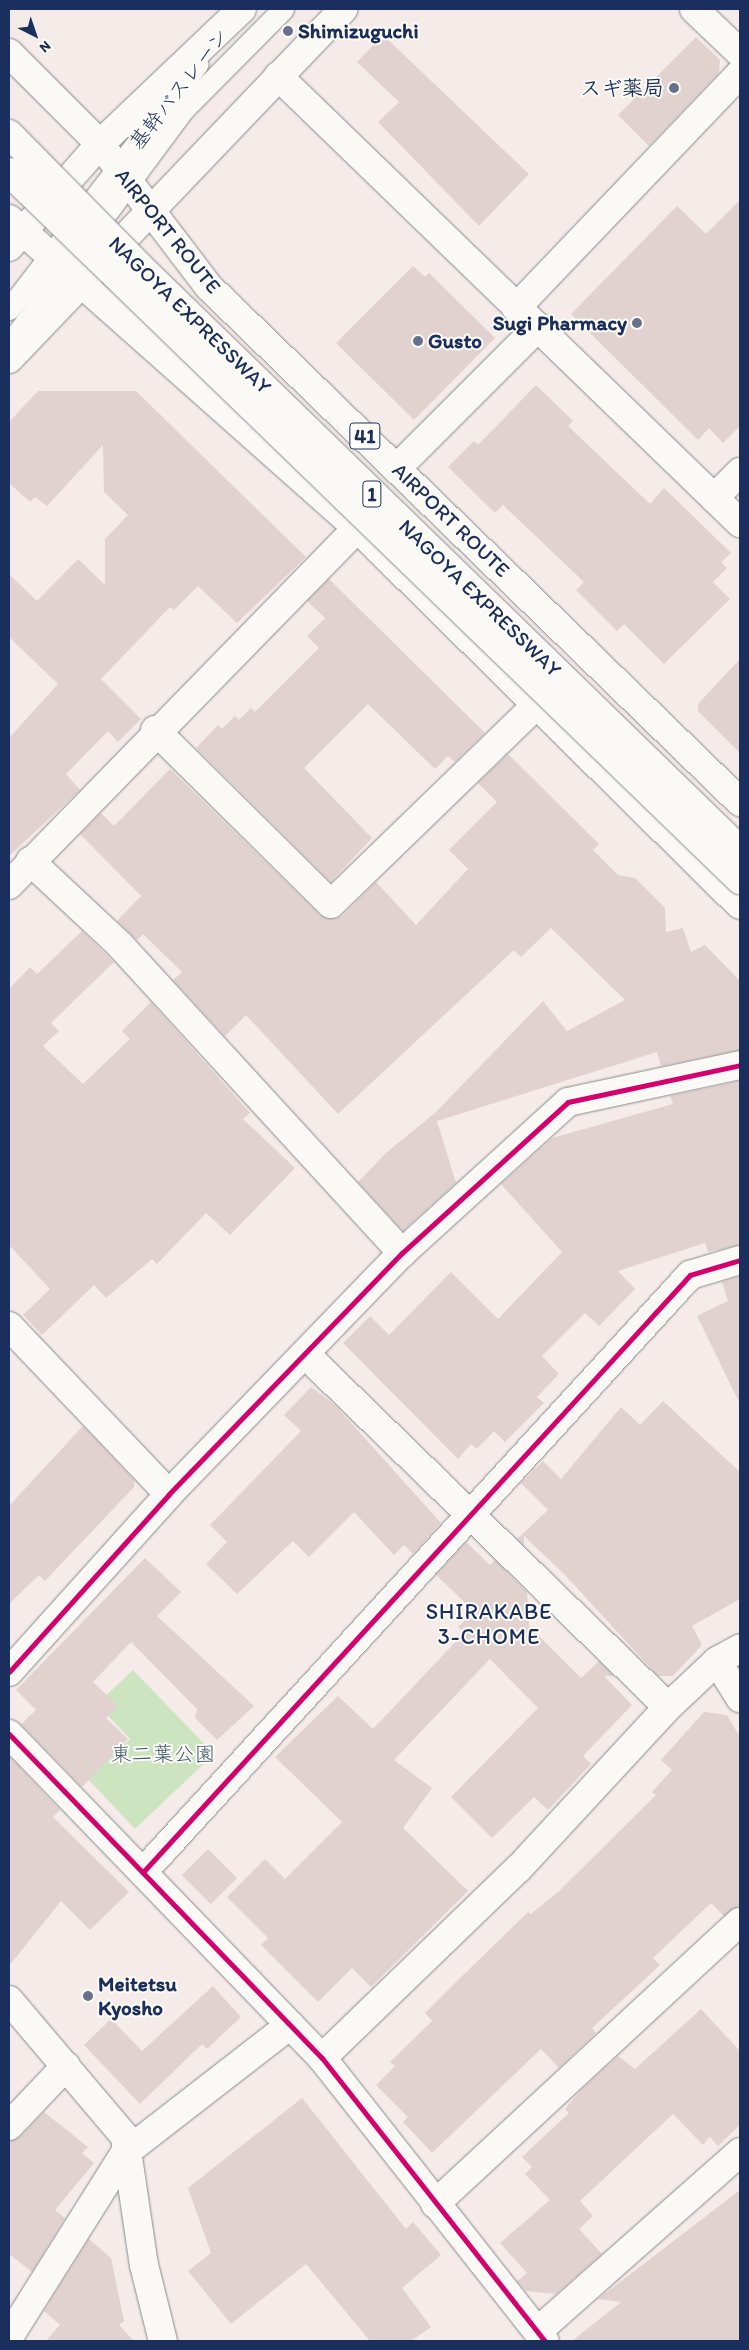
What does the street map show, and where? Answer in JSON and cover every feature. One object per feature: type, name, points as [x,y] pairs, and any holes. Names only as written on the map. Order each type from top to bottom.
[{"type":"main road","points":[[9,359],[66,268],[147,210],[344,9]]},
{"type":"main road","points":[[694,9],[740,53]]},
{"type":"main road","points":[[241,10],[100,144],[14,233],[66,268],[357,528],[740,905]]},
{"type":"main road","name":"AIRPORT ROUTE","points":[[9,53],[100,144],[147,210],[209,287],[740,802]]},
{"type":"main road","points":[[516,308],[740,74]]},
{"type":"main road","points":[[278,76],[740,523]]},
{"type":"main road","name":"NAGOYA EXPRESSWAY","points":[[9,134],[145,272],[740,850]]},
{"type":"main road","name":"NAGOYA EXPRESSWAY","points":[[9,172],[740,880]]},
{"type":"main road","points":[[397,468],[537,328]]},
{"type":"main road","points":[[714,498],[740,472]]},
{"type":"main road","points":[[9,884],[155,730],[357,528]]},
{"type":"main road","points":[[155,730],[331,904],[536,705]]},
{"type":"main road","points":[[30,861],[120,945],[402,1253]]},
{"type":"main road","points":[[9,1672],[169,1494],[306,1355],[402,1253],[568,1102],[740,1065]]},
{"type":"main road","points":[[143,1872],[470,1511],[690,1274],[740,1260]]},
{"type":"main road","points":[[9,1326],[169,1494]]},
{"type":"main road","points":[[306,1355],[470,1511],[668,1706]]},
{"type":"main road","points":[[322,2058],[519,1868],[668,1706],[728,1655],[740,1698]]},
{"type":"main road","points":[[9,1734],[322,2058],[435,2204],[542,2336],[740,2152]]},
{"type":"main road","points":[[435,2204],[740,1922]]},
{"type":"main road","points":[[9,2000],[125,2137],[125,2153],[144,2266],[163,2341]]},
{"type":"main road","points":[[9,2336],[125,2153],[290,2025]]},
{"type":"main road","points":[[9,2126],[66,2066]]},
{"type":"lane","name":"基幹バスレーン","points":[[123,177],[184,109],[283,9]]},
{"type":"lane","name":"基幹バスレーン","points":[[9,345],[66,268],[123,177],[241,10]]},
{"type":"lane","name":"基幹バスレーン","points":[[9,309],[66,268]]},
{"type":"green space","name":"東二葉公園","points":[[133,1670],[214,1754],[135,1829],[88,1779],[130,1739],[97,1704]]},
{"type":"building","points":[[383,35],[529,174],[479,226],[378,122],[399,102],[357,62]]},
{"type":"building","points":[[696,37],[720,60],[719,73],[649,146],[618,115]]},
{"type":"building","points":[[740,200],[740,426],[723,443],[709,428],[698,440],[571,314],[677,206],[706,234]]},
{"type":"building","name":"Gusto","points":[[413,266],[425,277],[429,273],[495,338],[414,420],[336,343]]},
{"type":"building","points":[[536,385],[573,421],[568,426],[650,504],[664,488],[731,553],[721,562],[727,568],[713,582],[730,599],[664,664],[624,624],[617,631],[576,590],[584,582],[503,505],[495,513],[448,467],[474,441],[478,445]]},
{"type":"building","points":[[38,391],[136,391],[306,557],[237,623],[198,586],[174,610],[170,607],[101,679],[141,719],[118,742],[108,731],[66,774],[80,790],[9,856],[9,738],[58,684],[9,637],[9,574],[37,601],[78,559],[105,585],[105,539],[128,515],[104,492],[103,445],[47,506],[35,497],[30,502],[9,483],[9,422]]},
{"type":"building","points":[[329,579],[485,733],[455,762],[448,756],[435,769],[368,704],[304,768],[372,838],[331,882],[196,748],[218,725],[222,729],[235,716],[239,720],[251,708],[255,712],[319,648],[307,636],[325,618],[307,601]]},
{"type":"building","points":[[740,659],[740,753],[698,711],[698,704]]},
{"type":"building","points":[[508,754],[599,844],[593,850],[618,875],[635,878],[665,908],[666,932],[683,928],[691,952],[705,945],[740,981],[740,1050],[661,1066],[657,1052],[437,1121],[456,1183],[403,1231],[358,1182],[387,1152],[435,1113],[543,1001],[567,1031],[625,1000],[551,928],[521,957],[514,950],[338,1114],[246,1015],[225,1036],[173,980],[182,972],[143,934],[137,940],[117,921],[141,896],[80,834],[101,813],[114,826],[170,769],[320,915],[334,919],[342,916],[376,882],[416,925],[468,869],[449,850],[497,802],[478,783]]},
{"type":"building","points":[[82,931],[114,962],[51,1023],[59,1031],[43,1046],[83,1084],[130,1039],[122,1031],[151,1002],[250,1113],[243,1119],[295,1168],[230,1235],[206,1213],[157,1264],[152,1259],[106,1298],[94,1285],[42,1335],[23,1315],[50,1289],[9,1245],[9,989],[30,967],[37,974]]},
{"type":"building","points":[[740,1081],[740,1245],[708,1252],[705,1243],[618,1271],[635,1289],[599,1326],[585,1313],[542,1356],[559,1374],[537,1397],[544,1403],[505,1442],[494,1431],[477,1449],[471,1444],[458,1459],[343,1343],[370,1316],[389,1335],[451,1272],[498,1319],[562,1252],[501,1184],[552,1138],[673,1104],[670,1096]]},
{"type":"building","points":[[740,1276],[740,1404],[697,1316],[728,1301],[722,1282]]},
{"type":"building","points":[[311,1387],[334,1404],[441,1523],[413,1554],[404,1545],[394,1555],[354,1512],[309,1557],[293,1541],[237,1594],[206,1564],[227,1542],[210,1525],[301,1431],[284,1415]]},
{"type":"building","points":[[663,1401],[740,1472],[740,1599],[692,1626],[702,1645],[673,1676],[658,1676],[564,1574],[524,1536],[524,1545],[517,1539],[548,1510],[521,1483],[543,1461],[561,1479],[621,1407],[640,1425]]},
{"type":"building","points":[[83,1426],[134,1480],[134,1487],[45,1581],[39,1575],[9,1604],[9,1506]]},
{"type":"building","points":[[466,1542],[490,1565],[495,1560],[527,1592],[529,1626],[581,1678],[599,1661],[614,1676],[604,1676],[632,1705],[583,1756],[591,1764],[548,1810],[534,1797],[492,1838],[451,1797],[538,1708],[490,1659],[394,1760],[432,1788],[403,1828],[468,1891],[371,1987],[352,1968],[318,2002],[261,1945],[268,1938],[227,1897],[265,1859],[285,1879],[342,1822],[275,1757],[338,1696],[373,1729],[464,1633],[458,1627],[474,1611],[436,1575]]},
{"type":"building","points":[[145,1558],[181,1592],[157,1616],[254,1706],[217,1740],[195,1718],[197,1709],[131,1642],[93,1682],[118,1706],[106,1718],[128,1739],[82,1787],[21,1724],[36,1710],[16,1690]]},
{"type":"building","points":[[704,1712],[727,1715],[740,1737],[740,1907],[724,1916],[711,1903],[653,1958],[660,1965],[592,2028],[596,2033],[559,2068],[541,2049],[432,2153],[403,2122],[408,2117],[376,2085],[395,2066],[390,2062],[432,2021],[425,2013],[528,1912],[531,1914],[558,1892],[656,1795],[652,1792],[672,1770],[661,1760]]},
{"type":"building","points":[[9,1756],[60,1810],[53,1817],[129,1892],[90,1930],[61,1901],[9,1966]]},
{"type":"building","points":[[208,1849],[237,1878],[211,1904],[182,1875]]},
{"type":"building","points":[[213,1986],[241,2017],[207,2049],[202,2044],[140,2104],[84,2045],[111,2019],[142,2051]]},
{"type":"building","points":[[701,2009],[740,2051],[740,2125],[718,2146],[710,2137],[703,2145],[673,2114],[580,2201],[593,2216],[579,2229],[602,2254],[556,2294],[526,2291],[517,2281],[527,2273],[500,2243],[550,2200],[525,2174],[532,2167],[522,2157],[569,2113],[565,2109],[580,2091],[618,2056],[635,2069]]},
{"type":"building","points":[[302,2098],[406,2229],[413,2222],[441,2255],[402,2288],[431,2327],[411,2341],[370,2341],[306,2264],[231,2324],[188,2271],[211,2253],[188,2188]]},
{"type":"building","points":[[44,2112],[88,2147],[82,2153],[94,2163],[55,2210],[65,2218],[32,2272],[9,2254],[9,2141],[20,2137]]},
{"type":"building","points":[[740,2190],[740,2341],[572,2341],[621,2302],[598,2299]]},
{"type":"building","points":[[89,2239],[111,2258],[124,2321],[119,2325],[134,2341],[46,2341],[60,2325],[44,2311]]},
{"type":"cycle path","points":[[9,1672],[169,1494],[402,1253],[568,1102],[740,1065]]},
{"type":"cycle path","points":[[143,1872],[690,1275],[740,1260]]},
{"type":"cycle path","points":[[9,1734],[322,2058],[545,2341]]},
{"type":"place","name":"Shimizuguchi","points":[[288,31]]},
{"type":"place","name":"スギ薬局","points":[[674,88]]},
{"type":"place","name":"Sugi Pharmacy","points":[[637,323]]},
{"type":"place","name":"Gusto","points":[[418,341]]},
{"type":"place","name":"Meitetsu Kyosho","points":[[88,1996]]},
{"type":"district","name":"SHIRAKABE 3-CHOME","points":[[489,1624]]}]
